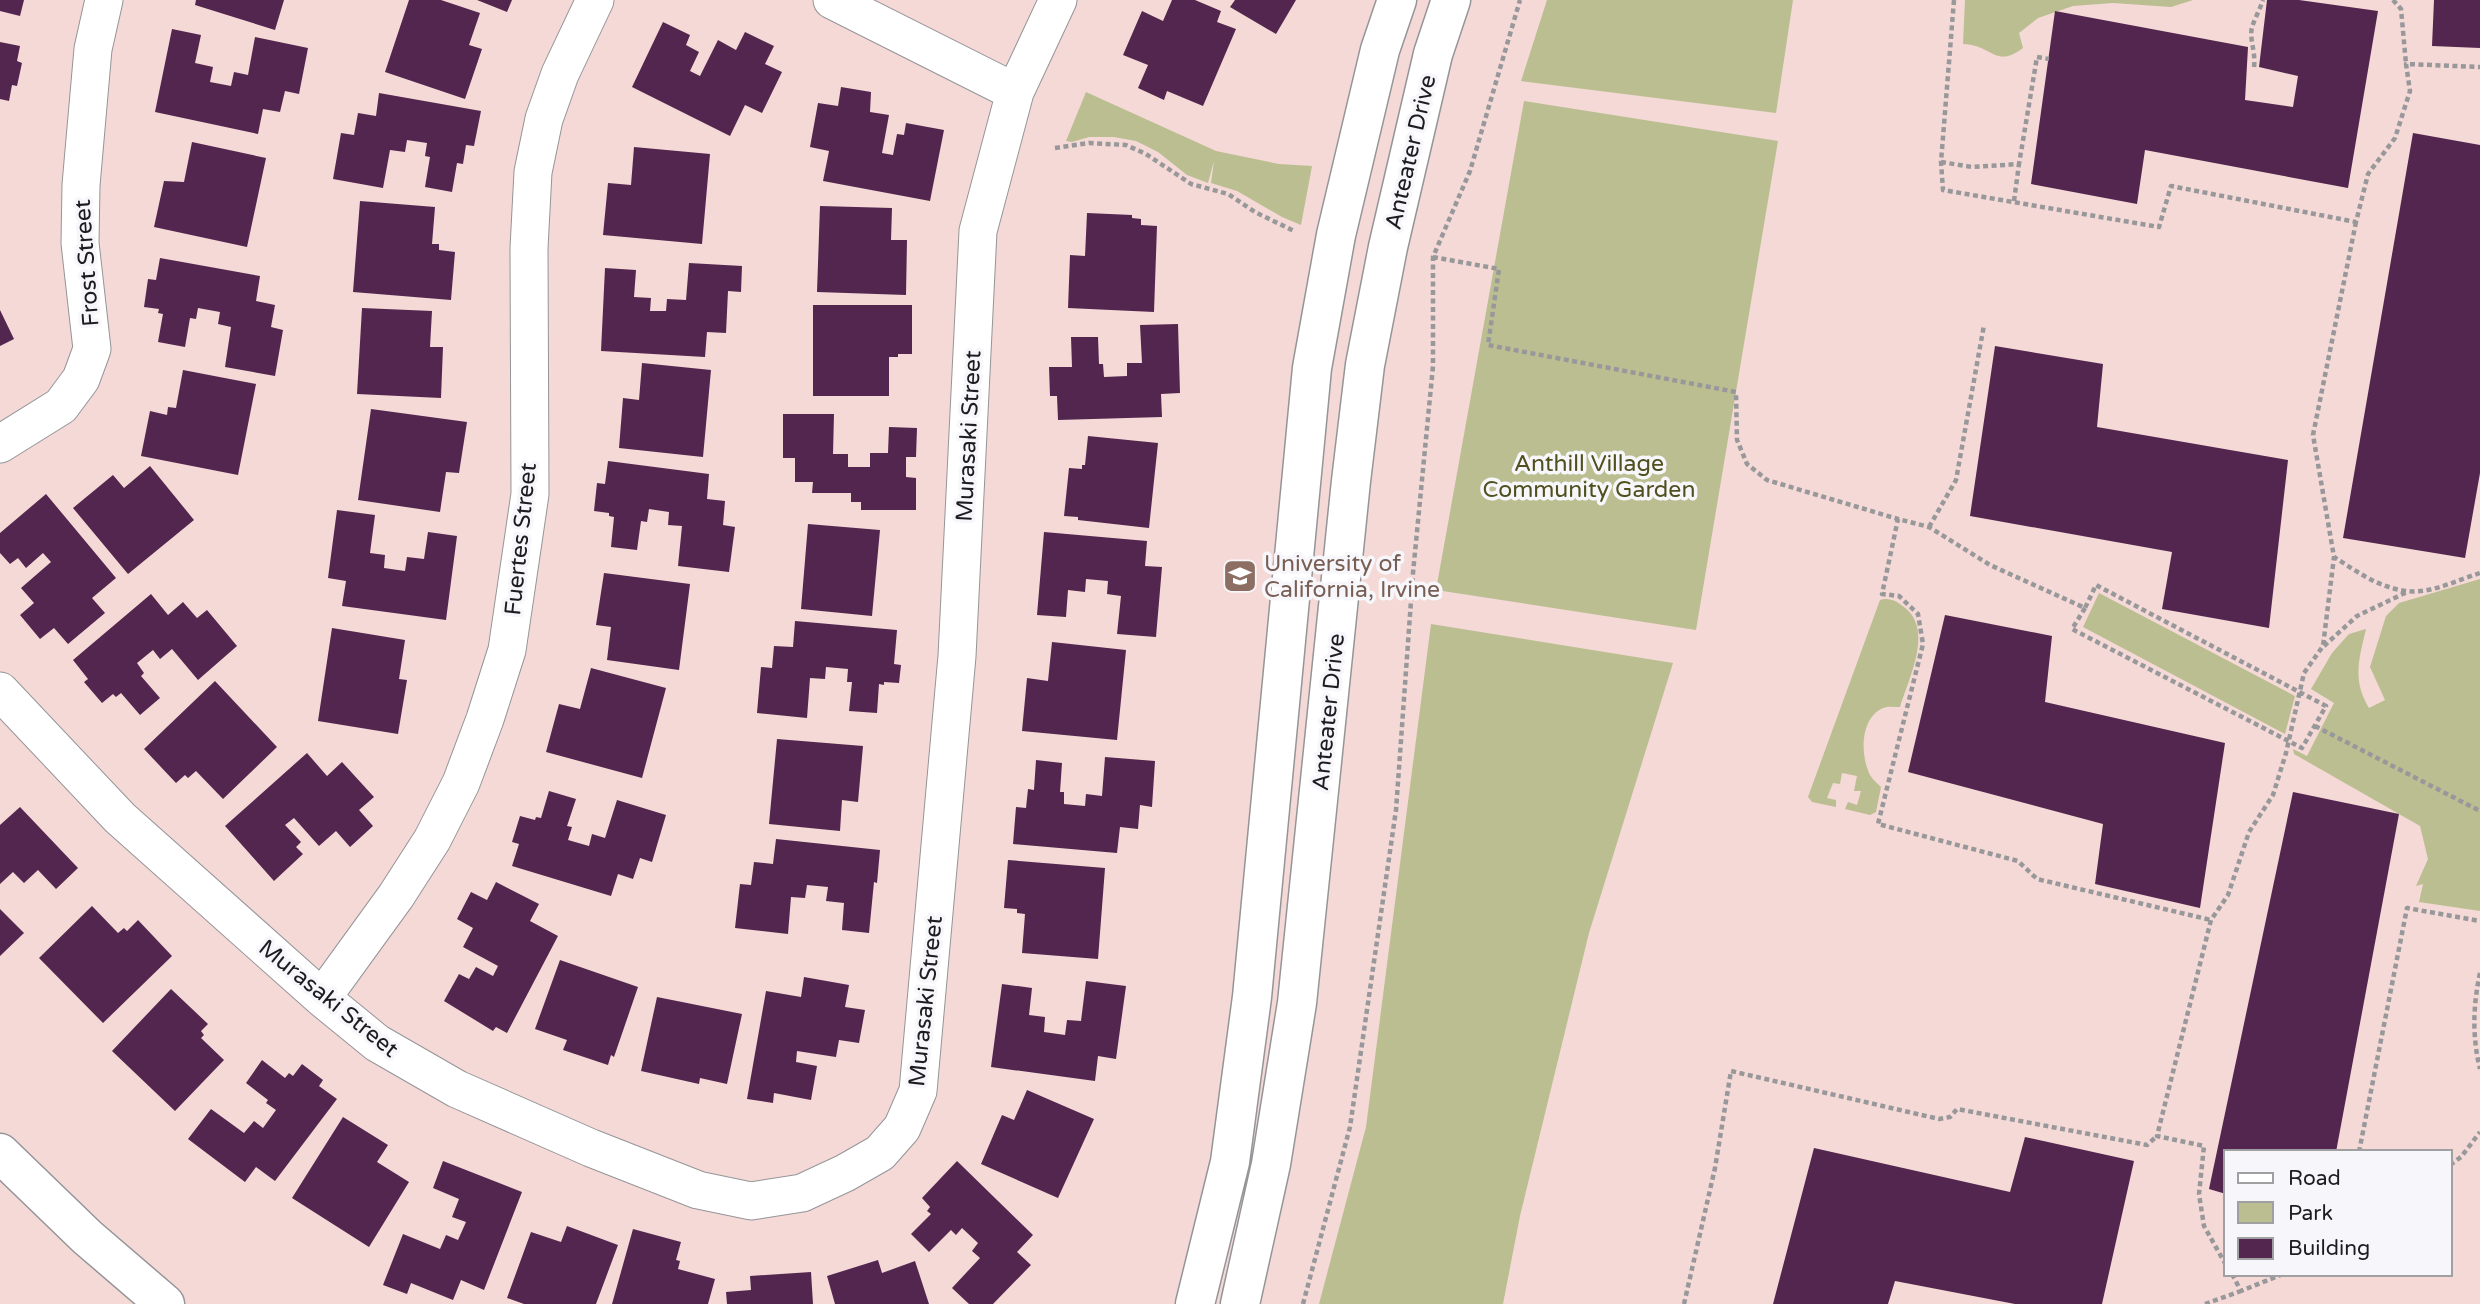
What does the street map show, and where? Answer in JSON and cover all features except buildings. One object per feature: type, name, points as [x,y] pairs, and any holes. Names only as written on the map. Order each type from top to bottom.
[{"type":"main road","name":"Anteater Drive","points":[[1195,1304],[1232,1148],[1252,997],[1312,368],[1336,235],[1380,50],[1397,0]]},
{"type":"main road","name":"Anteater Drive","points":[[1240,1304],[1271,1164],[1291,1044],[1325,744],[1350,481],[1365,365],[1388,247],[1433,54],[1451,0]]},
{"type":"main road","points":[[0,1153],[87,1237],[165,1304]]},
{"type":"street","name":"Frost Street","points":[[0,444],[61,406],[81,379],[92,349],[80,243],[81,186],[93,49],[104,0]]},
{"type":"street","name":"Fuertes Street","points":[[322,998],[396,896],[432,840],[461,783],[507,650],[530,494],[529,248],[533,172],[544,119],[560,74],[595,0]]},
{"type":"street","points":[[832,0],[1015,92]]},
{"type":"street","name":"Murasaki Street","points":[[0,691],[120,818],[322,998],[377,1043],[457,1089],[591,1148],[698,1190],[751,1201],[802,1193],[880,1153],[902,1128],[918,1091],[957,656],[978,231],[1015,92],[1058,0]]},
{"type":"path","points":[[1303,1304],[1350,1127],[1396,810],[1413,573],[1433,366],[1433,257],[1470,172],[1520,0]]},
{"type":"path","points":[[1954,0],[1941,162],[1943,190],[2159,227],[2171,186],[2356,222]]},
{"type":"path","points":[[2254,67],[2256,52],[2252,43],[2252,29],[2263,0]]},
{"type":"path","points":[[2323,646],[2334,557],[2313,435],[2368,174],[2395,138],[2410,91],[2401,9],[2393,0]]},
{"type":"path","points":[[2014,201],[2037,57],[2049,59]]},
{"type":"path","points":[[2406,64],[2480,67]]},
{"type":"path","points":[[1055,148],[1089,143],[1126,145],[1146,154],[1191,184],[1228,194],[1255,212],[1288,228],[1305,235],[1336,235]]},
{"type":"path","points":[[1941,162],[1972,167],[2019,164]]},
{"type":"path","points":[[1388,247],[1499,269],[1488,345],[1736,392],[1737,440],[1746,464],[1767,480],[1929,527],[1990,565],[2085,608]]},
{"type":"path","points":[[1929,527],[1956,480],[1974,394],[1984,325]]},
{"type":"path","points":[[1898,519],[1882,594],[1899,596],[1918,614],[1923,645],[1878,824],[2018,861],[2038,879],[2211,920]]},
{"type":"path","points":[[2334,557],[2374,582],[2407,592]]},
{"type":"path","points":[[1684,1304],[1715,1168],[1731,1070],[1939,1119],[1950,1117],[1957,1109],[2147,1145],[2157,1136],[2211,920],[2228,895],[2249,832],[2273,795],[2304,673],[2323,646],[2357,616],[2407,592],[2426,590],[2480,573]]},
{"type":"path","points":[[2096,585],[2300,693],[2326,706],[2302,748],[2073,629],[2096,585]]},
{"type":"path","points":[[2315,726],[2480,811]]},
{"type":"path","points":[[2359,1150],[2407,908],[2480,921]]},
{"type":"path","points":[[2480,973],[2474,1028],[2475,1050],[2480,1069]]},
{"type":"path","points":[[2452,1164],[2461,1157],[2480,1132]]},
{"type":"path","points":[[2157,1136],[2204,1146],[2199,1194],[2204,1226],[2224,1261]]},
{"type":"path","points":[[2233,1276],[2241,1291]]},
{"type":"path","points":[[2205,1304],[2278,1276]]},
{"type":"shaded area","name":"University of California, Irvine","points":[[0,0],[2480,0],[2480,1304],[0,1304]]},
{"type":"green space","points":[[1547,0],[1793,0],[1776,113],[1521,81]]},
{"type":"green space","points":[[1965,0],[2193,0],[2171,7],[2113,3],[2073,6],[2038,18],[2019,33],[2023,48],[2014,54],[2000,56],[1973,45],[1963,44]]},
{"type":"green space","points":[[1086,92],[1216,151],[1279,164],[1312,166],[1301,225],[1237,191],[1211,183],[1214,161],[1208,183],[1187,175],[1158,152],[1136,141],[1114,137],[1089,137],[1066,141]]},
{"type":"green space","name":"Anthill Village Community Garden","points":[[1524,101],[1778,141],[1696,630],[1436,590]]},
{"type":"green space","points":[[2480,579],[2480,911],[2419,902],[2423,884],[2416,886],[2428,859],[2420,826],[2294,754],[2293,749],[2307,756],[2334,703],[2311,689],[2332,653],[2349,634],[2366,629],[2358,669],[2360,688],[2369,708],[2385,700],[2370,667],[2386,616],[2399,603]]},
{"type":"green space","points":[[2099,593],[2295,696],[2285,734],[2083,627]]},
{"type":"green space","points":[[1880,600],[1897,602],[1913,616],[1918,641],[1917,654],[1900,707],[1883,708],[1875,713],[1866,728],[1864,748],[1867,767],[1881,787],[1876,812],[1870,815],[1845,809],[1848,802],[1857,805],[1861,791],[1854,791],[1857,776],[1842,773],[1840,784],[1833,783],[1827,798],[1836,800],[1836,807],[1812,802],[1808,797]]},
{"type":"green space","points":[[1431,624],[1673,663],[1589,933],[1520,1216],[1503,1304],[1319,1304],[1366,1127]]},
{"type":"place","name":"University of California, Irvine","points":[[1240,576]]}]
